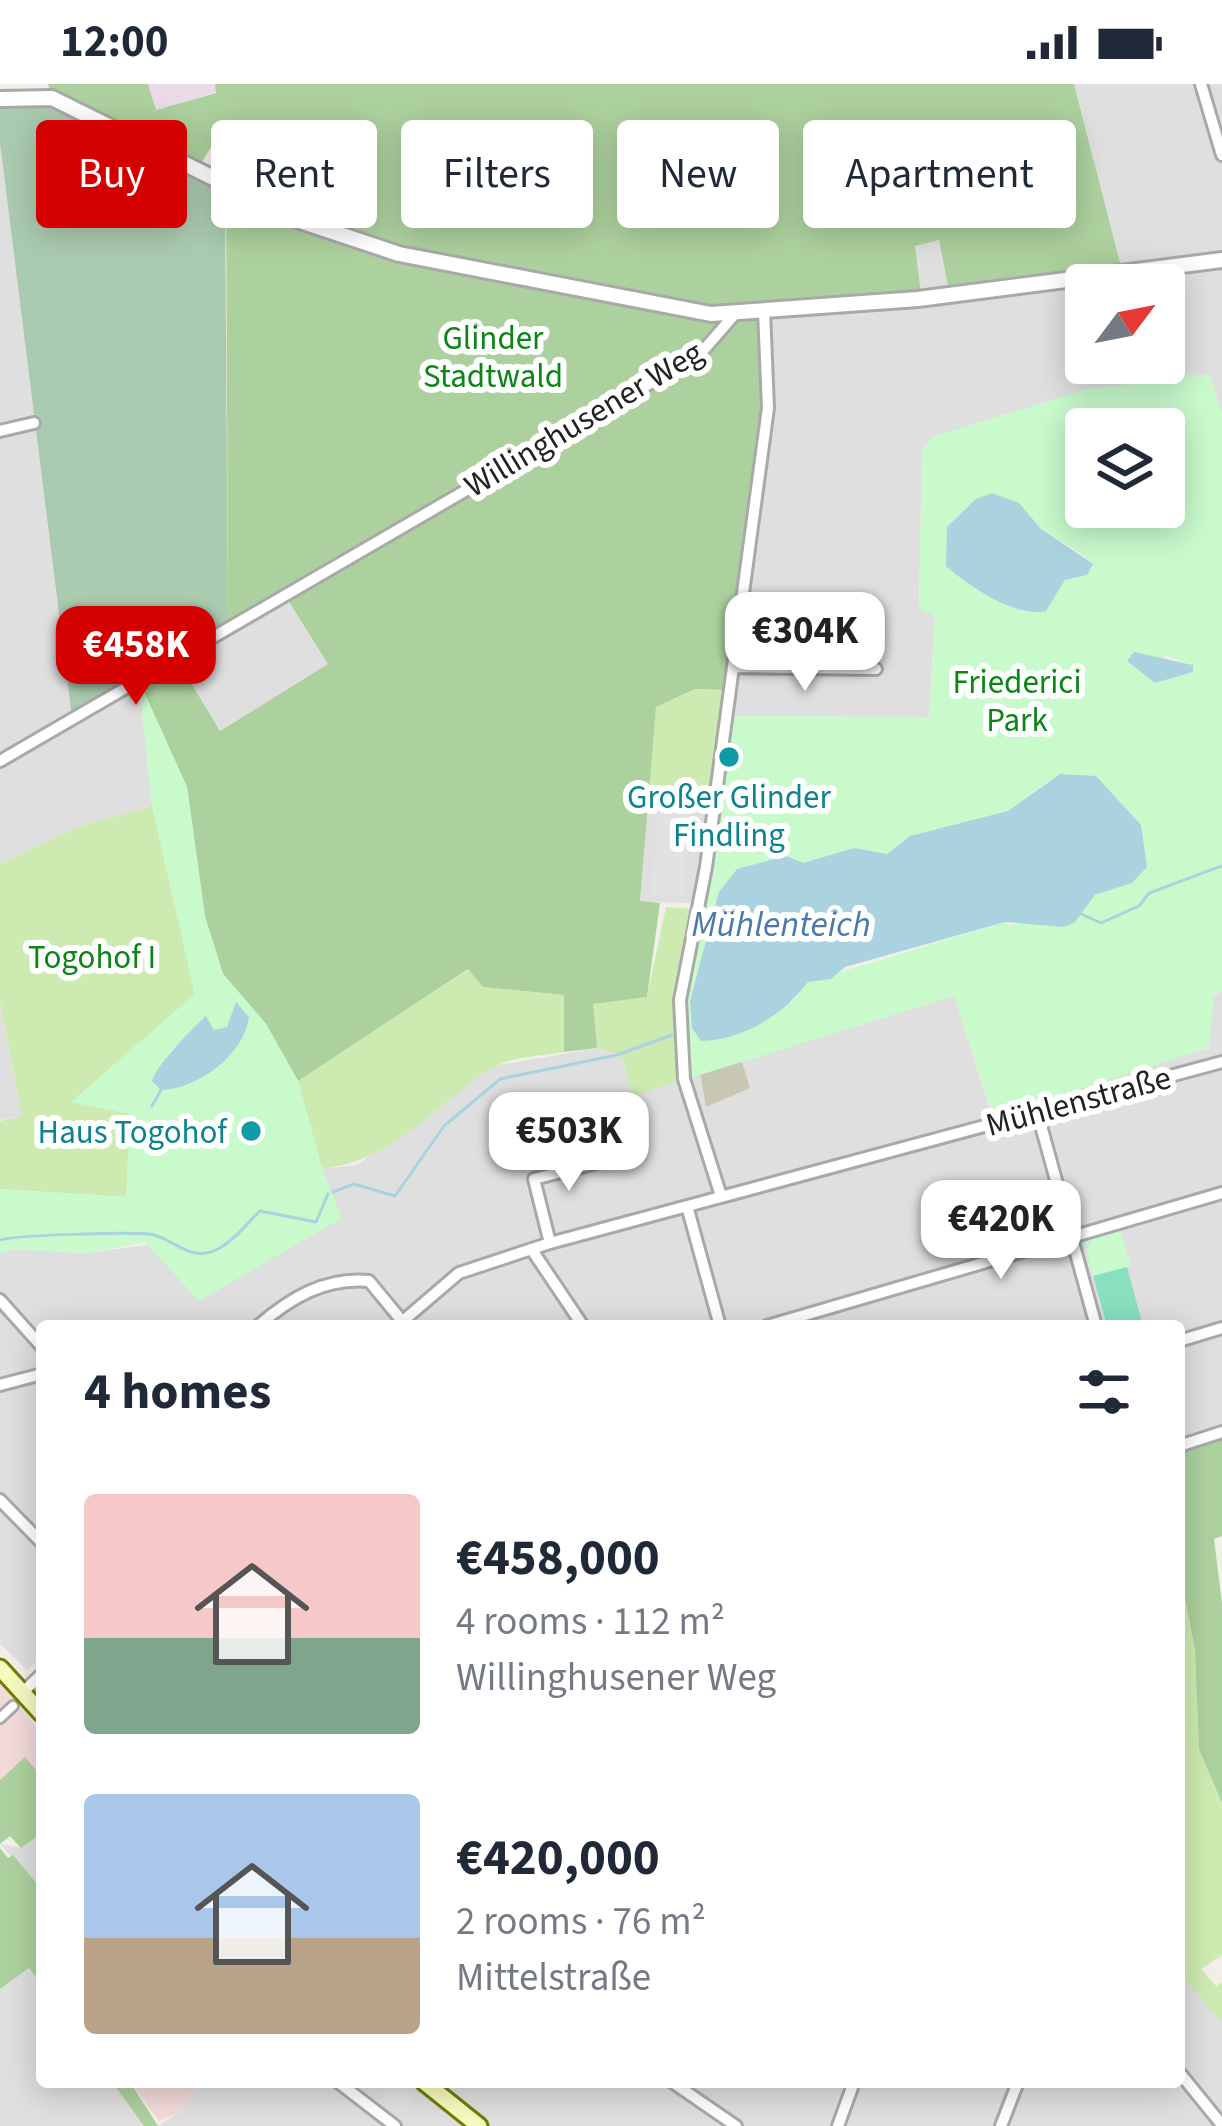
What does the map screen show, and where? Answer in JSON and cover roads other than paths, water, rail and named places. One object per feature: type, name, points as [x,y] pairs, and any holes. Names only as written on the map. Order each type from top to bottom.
[{"type":"main road","points":[[0,1668],[36,1706]]},
{"type":"main road","points":[[432,2088],[479,2126]]},
{"type":"street","points":[[1202,84],[1222,155]]},
{"type":"street","points":[[0,99],[52,98],[300,221],[399,254],[735,314]]},
{"type":"street","name":"Willinghusener Weg","points":[[0,761],[680,366],[701,353],[735,314],[949,296],[1222,260]]},
{"type":"street","points":[[721,1196],[685,1079],[680,1000],[706,867],[768,408],[764,310]]},
{"type":"street","points":[[0,431],[34,423]]},
{"type":"street","points":[[735,667],[876,669]]},
{"type":"street","name":"Mühlenstraße","points":[[405,1320],[459,1273],[550,1243],[1222,1062]]},
{"type":"street","points":[[1036,1111],[1095,1320]]},
{"type":"street","points":[[550,1243],[534,1179],[612,1159]]},
{"type":"street","points":[[788,1320],[1222,1193]]},
{"type":"street","points":[[687,1206],[718,1320]]},
{"type":"street","points":[[532,1250],[579,1320]]},
{"type":"street","points":[[267,1320],[319,1286],[347,1279],[369,1281],[397,1320]]},
{"type":"street","points":[[0,1300],[36,1340]]},
{"type":"street","points":[[1185,1339],[1222,1328]]},
{"type":"street","points":[[0,1385],[36,1375]]},
{"type":"street","points":[[1185,1444],[1222,1432]]},
{"type":"street","points":[[0,1500],[36,1537]]},
{"type":"street","points":[[24,1691],[36,1680]]},
{"type":"street","points":[[0,1718],[13,1706]]},
{"type":"street","points":[[1185,2079],[1222,2125]]},
{"type":"street","points":[[346,2088],[394,2126]]},
{"type":"street","points":[[681,2088],[736,2126]]},
{"type":"street","points":[[838,2126],[852,2088]]},
{"type":"street","points":[[1001,2126],[1016,2088]]},
{"type":"water","points":[[992,493],[1019,503],[1041,529],[1093,564],[1087,575],[1065,580],[1046,611],[1007,605],[946,566],[947,527],[976,499]]},
{"type":"water","points":[[1134,652],[1193,665],[1193,672],[1155,683],[1127,661]]},
{"type":"water","name":"Mühlenteich","points":[[1060,774],[1096,776],[1141,825],[1147,867],[1132,883],[1095,895],[1075,922],[1064,927],[1005,922],[845,967],[831,979],[808,982],[787,1005],[747,1031],[701,1041],[692,1028],[690,1001],[719,892],[737,869],[786,856],[803,863],[854,848],[887,854],[910,836],[1008,811]]},
{"type":"water","points":[[236,1002],[249,1017],[229,1057],[190,1084],[161,1090],[152,1081],[168,1056],[206,1016],[214,1030],[227,1027]]},
{"type":"waterway","points":[[1081,914],[1101,923],[1139,906],[1149,893],[1222,866]]},
{"type":"waterway","points":[[333,1192],[354,1184],[395,1196],[444,1126],[500,1079],[617,1055],[672,1035]]},
{"type":"waterway","points":[[152,1106],[161,1090]]},
{"type":"waterway","points":[[0,1240],[149,1234],[190,1252],[207,1253],[229,1242],[260,1211],[316,1222],[328,1194]]},
{"type":"place","name":"Großer Glinder Findling","points":[[729,757]]},
{"type":"place","name":"Haus Togohof","points":[[251,1131]]},
{"type":"park label","name":"Glinder Stadtwald","points":[[493,356]]},
{"type":"park label","name":"Friederici Park","points":[[1017,700]]},
{"type":"park label","name":"Togohof I","points":[[92,956]]}]
